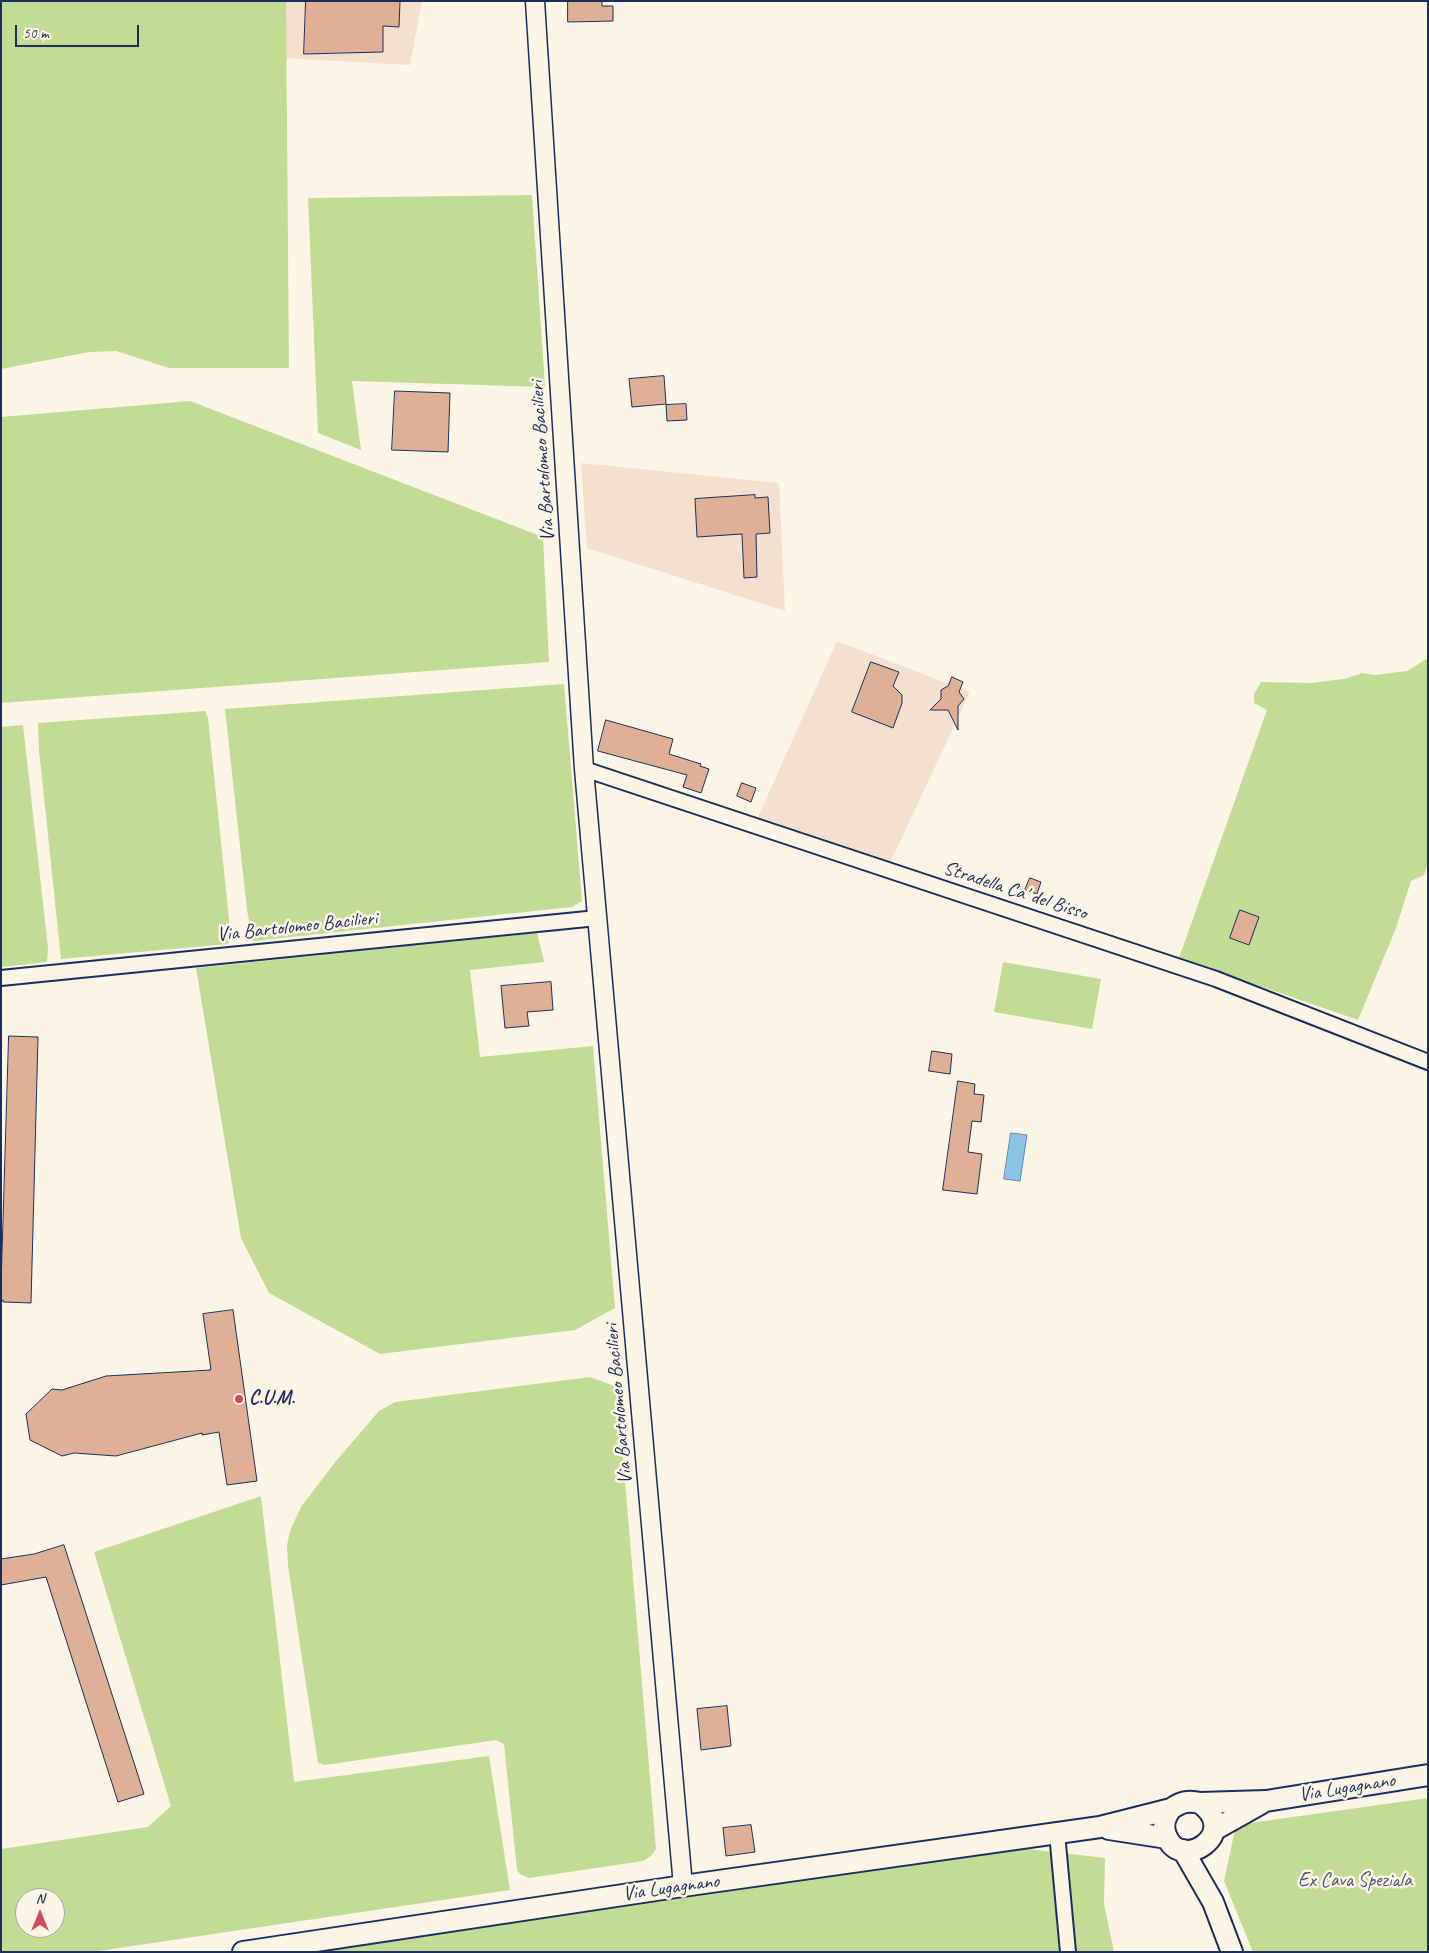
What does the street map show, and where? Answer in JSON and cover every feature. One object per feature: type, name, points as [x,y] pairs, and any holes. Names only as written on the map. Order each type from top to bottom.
[{"type":"main road","name":"Via Lugagnano","points":[[243,1952],[683,1886],[1057,1834],[1100,1827],[1171,1809],[1179,1803],[1190,1801],[1200,1804],[1266,1801],[1428,1775]]},
{"type":"main road","name":"Via Lugagnano","points":[[1203,1847],[1210,1840],[1214,1830],[1266,1801]]},
{"type":"main road","points":[[1200,1804],[1211,1814],[1214,1830]]},
{"type":"main road","points":[[1167,1838],[1164,1823],[1171,1809]]},
{"type":"main road","name":"Via Lugagnano","points":[[1100,1827],[1167,1838],[1173,1846],[1183,1850]]},
{"type":"main road","points":[[1212,1902],[1203,1847],[1196,1850],[1183,1850],[1212,1902],[1232,1952]]},
{"type":"street","name":"Via Bartolomeo Bacilieri","points":[[535,1],[584,769],[683,1886]]},
{"type":"street","name":"Stradella Ca' del Bisso","points":[[584,769],[1216,979],[1428,1062]]},
{"type":"street","name":"Via Bartolomeo Bacilieri","points":[[1,978],[597,918]]},
{"type":"street","points":[[1057,1834],[1068,1952]]},
{"type":"shaded area","points":[[281,1],[422,1],[410,65],[281,58]]},
{"type":"shaded area","points":[[581,463],[779,483],[785,611],[587,548]]},
{"type":"shaded area","points":[[837,641],[970,692],[890,863],[758,817]]},
{"type":"green space","points":[[1,1],[286,1],[289,368],[169,368],[116,351],[89,352],[1,369]]},
{"type":"green space","points":[[532,195],[545,387],[352,381],[361,450],[318,433],[308,198]]},
{"type":"green space","points":[[190,401],[543,537],[549,662],[1,703],[1,417]]},
{"type":"green space","points":[[1428,658],[1428,862],[1424,875],[1411,881],[1396,928],[1358,1020],[1179,958],[1267,710],[1254,703],[1254,694],[1261,682],[1310,683],[1344,679],[1362,673],[1375,675],[1407,671]]},
{"type":"green space","points":[[564,684],[582,901],[572,907],[253,941],[247,910],[225,709]]},
{"type":"green space","points":[[205,711],[208,718],[231,938],[228,944],[61,959],[39,750],[38,723]]},
{"type":"green space","points":[[23,725],[48,948],[47,962],[1,967],[1,727]]},
{"type":"green space","points":[[537,933],[544,962],[470,970],[480,1057],[593,1046],[615,1308],[575,1330],[380,1354],[269,1293],[241,1238],[196,968]]},
{"type":"green space","points":[[1003,962],[1101,979],[1092,1029],[994,1012]]},
{"type":"green space","points":[[590,1377],[617,1387],[656,1849],[651,1856],[643,1861],[529,1878],[520,1874],[517,1870],[504,1744],[496,1740],[325,1765],[318,1763],[288,1566],[287,1545],[290,1531],[301,1507],[336,1461],[379,1411],[395,1402]]},
{"type":"green space","points":[[261,1496],[294,1782],[489,1756],[510,1890],[92,1952],[1,1952],[1,1849],[148,1827],[171,1806],[94,1552]]},
{"type":"green space","name":"Ex Cava Speziala","points":[[1428,1798],[1428,1952],[1253,1952],[1224,1881],[1236,1825]]},
{"type":"green space","points":[[1011,1847],[1105,1858],[1104,1904],[1114,1952],[294,1952]]},
{"type":"water","points":[[1011,1133],[1027,1135],[1020,1181],[1004,1179]]},
{"type":"building","points":[[306,1],[400,1],[399,27],[383,26],[383,52],[304,54]]},
{"type":"building","points":[[568,1],[602,1],[602,6],[613,6],[613,21],[568,22]]},
{"type":"building","points":[[664,376],[666,404],[632,407],[629,379]]},
{"type":"building","points":[[395,391],[450,393],[448,452],[392,450]]},
{"type":"building","points":[[686,404],[687,420],[667,421],[666,405]]},
{"type":"building","points":[[755,495],[755,498],[768,497],[770,533],[756,534],[757,577],[744,578],[742,534],[697,537],[695,499]]},
{"type":"building","points":[[871,662],[899,672],[893,686],[902,695],[902,703],[893,728],[852,712]]},
{"type":"building","points":[[952,677],[963,682],[959,692],[964,699],[958,706],[958,730],[948,710],[930,710],[941,699],[941,690],[948,686]]},
{"type":"building","points":[[606,720],[673,739],[669,754],[701,764],[700,766],[709,769],[701,793],[683,787],[687,775],[598,751]]},
{"type":"building","points":[[742,783],[756,788],[751,802],[737,796]]},
{"type":"building","points":[[1030,878],[1041,882],[1037,894],[1025,890]]},
{"type":"building","points":[[1240,910],[1259,917],[1249,945],[1230,938]]},
{"type":"building","points":[[551,982],[553,1010],[527,1012],[529,1026],[505,1028],[501,986]]},
{"type":"building","points":[[9,1036],[38,1037],[31,1303],[3,1302],[1,1300]]},
{"type":"building","points":[[932,1051],[952,1054],[950,1074],[929,1071]]},
{"type":"building","points":[[958,1081],[975,1084],[974,1094],[984,1095],[981,1122],[972,1121],[968,1152],[982,1154],[977,1194],[943,1190]]},
{"type":"building","points":[[233,1310],[257,1481],[227,1485],[219,1432],[202,1435],[202,1433],[116,1456],[74,1453],[62,1456],[30,1440],[26,1414],[52,1389],[62,1390],[106,1376],[211,1370],[203,1314]]},
{"type":"building","points":[[64,1545],[144,1794],[118,1802],[46,1577],[1,1585],[1,1559],[34,1554]]},
{"type":"building","points":[[727,1706],[731,1746],[701,1750],[697,1709]]},
{"type":"building","points":[[751,1825],[755,1852],[726,1856],[723,1828]]},
{"type":"place","name":"C.U.M.","points":[[239,1399]]}]
